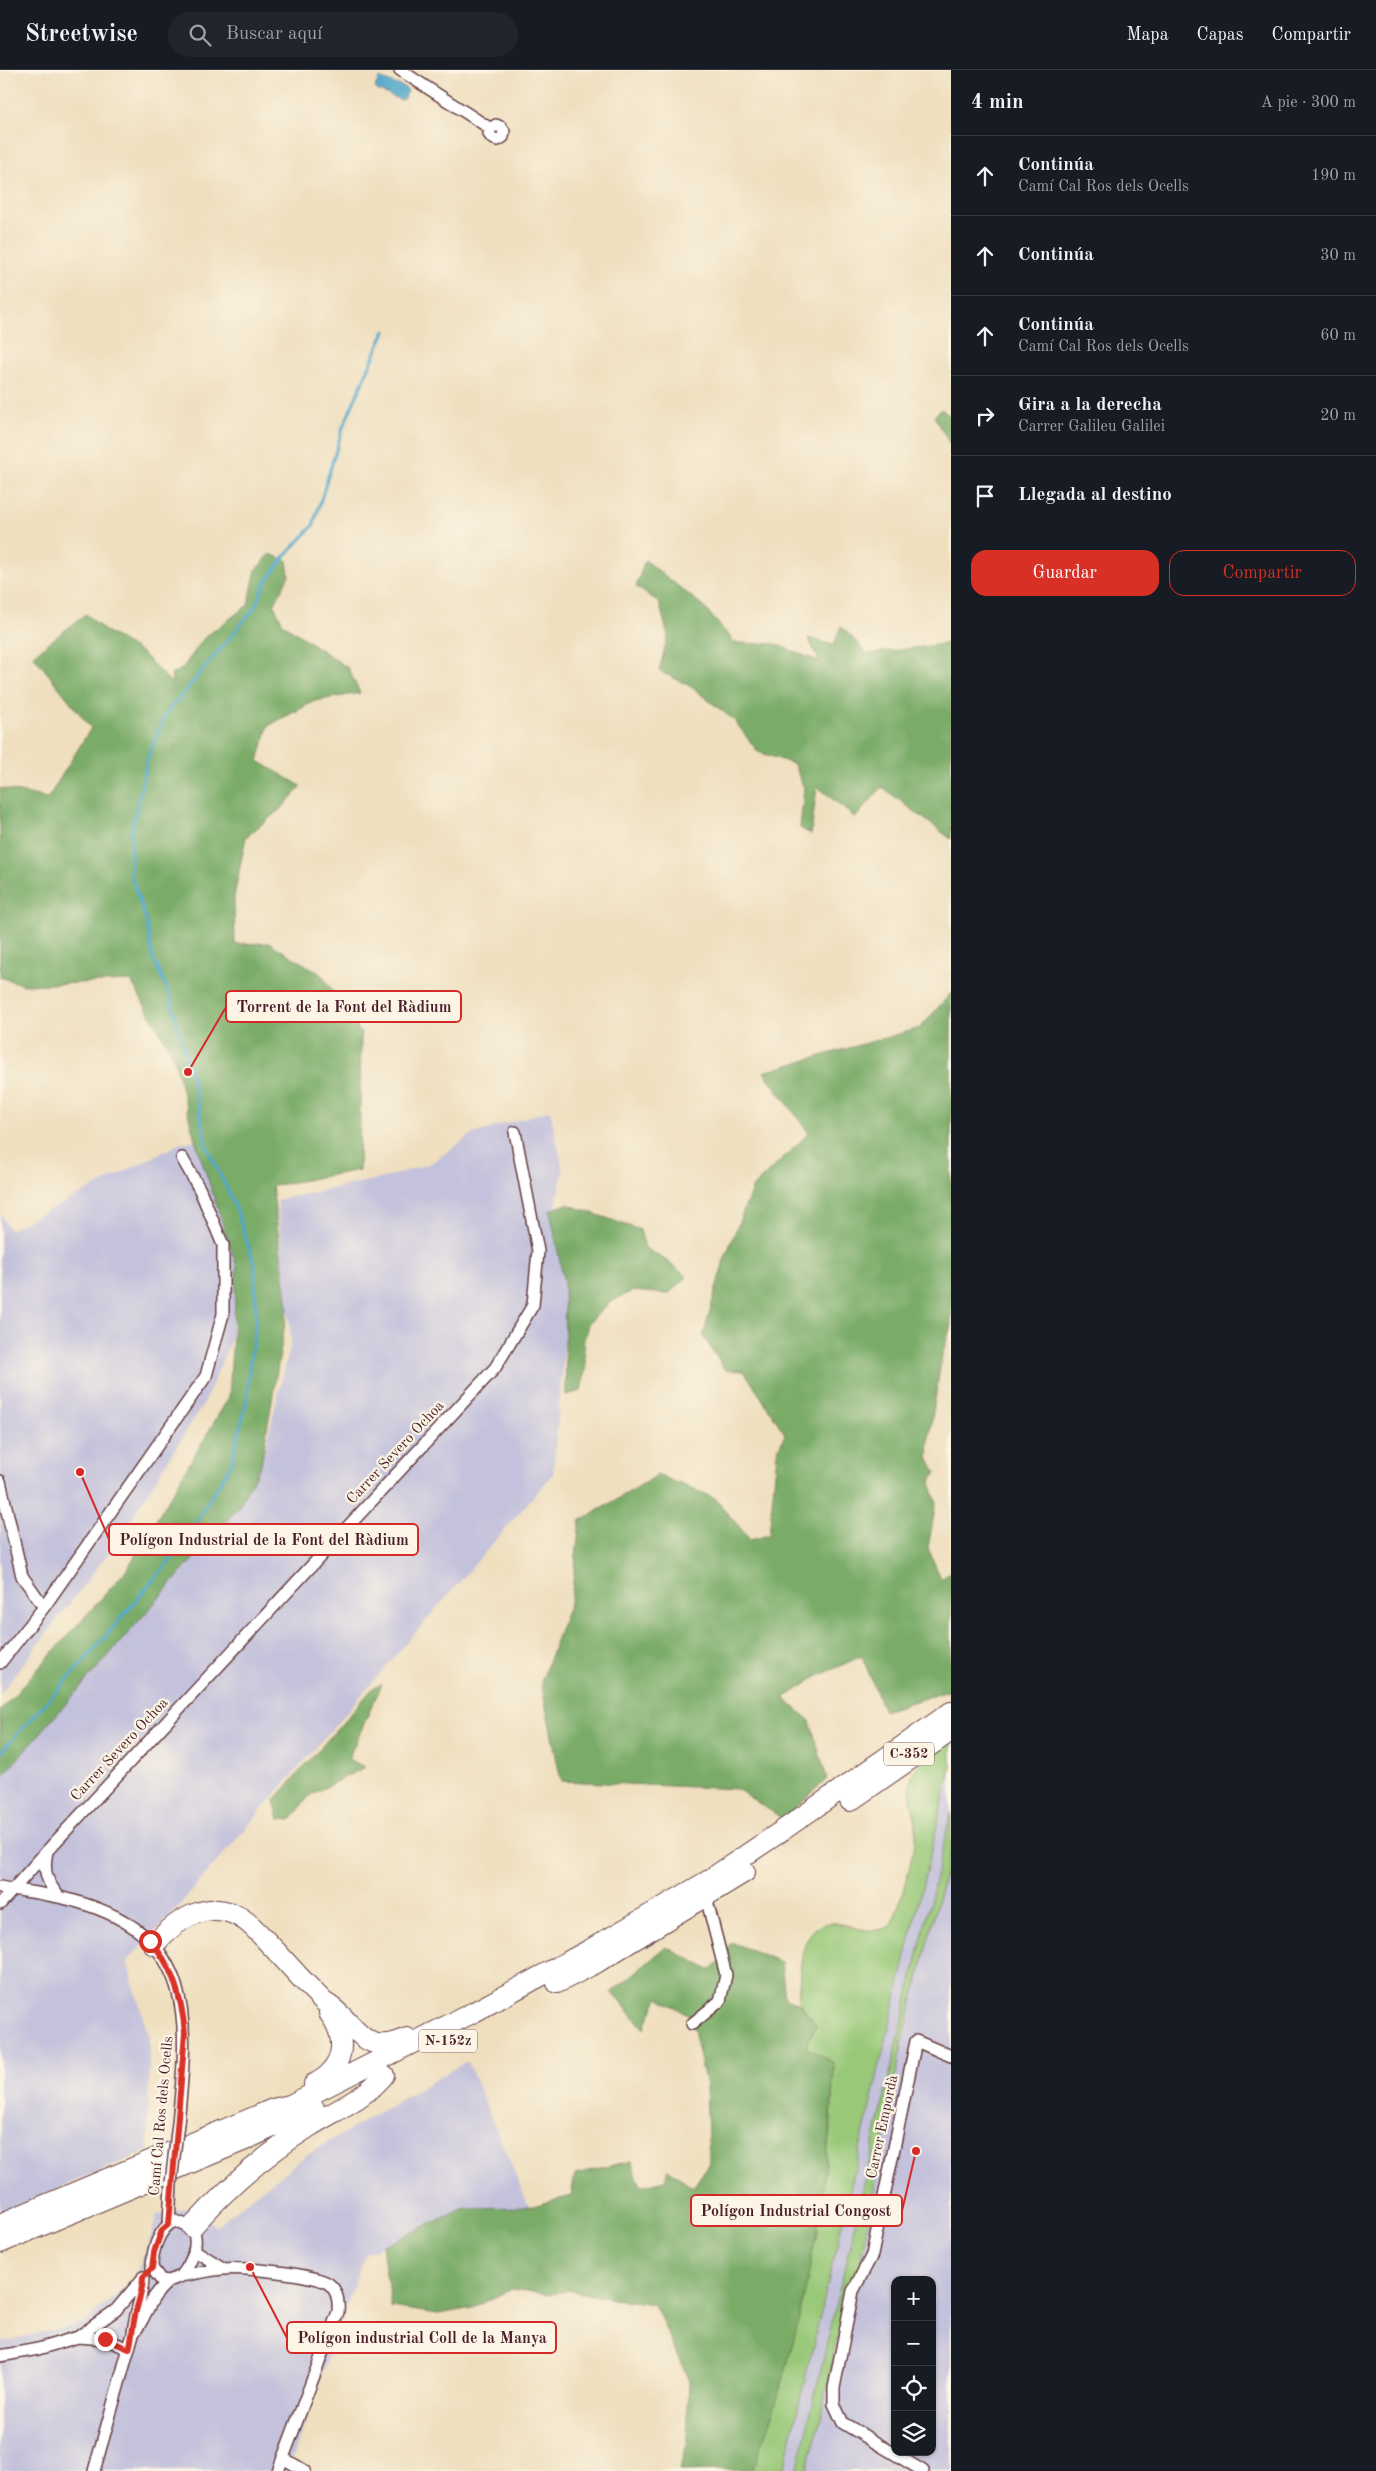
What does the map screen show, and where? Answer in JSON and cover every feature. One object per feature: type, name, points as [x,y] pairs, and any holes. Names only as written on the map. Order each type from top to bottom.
[{"type":"highway","name":"N-152z","points":[[0,2224],[273,2109],[290,2105],[369,2067],[591,1949],[706,1882],[941,1723],[951,1703]]},
{"type":"highway","name":"C-352","points":[[869,1787],[951,1712]]},
{"type":"highway","name":"N-152z","points":[[0,2243],[245,2140],[384,2075],[596,1963],[706,1897],[951,1731]]},
{"type":"highway","points":[[154,1945],[173,1924],[190,1914],[206,1911],[224,1912],[237,1916],[259,1934],[324,2002],[331,2006],[361,2037],[378,2044],[398,2042],[474,2012]]},
{"type":"highway","points":[[273,2109],[286,2097],[323,2080],[331,2074],[336,2065],[340,2055],[341,2040],[336,2023],[327,2011],[324,2002]]},
{"type":"highway","points":[[192,2227],[211,2206],[274,2151],[309,2127],[373,2089],[384,2075]]},
{"type":"street","points":[[400,70],[491,128]]},
{"type":"street","name":"Carrer Severo Ochoa","points":[[0,1904],[47,1850],[496,1368],[532,1305],[538,1251],[515,1132]]},
{"type":"street","points":[[0,1663],[44,1607],[206,1376],[223,1314],[223,1245],[200,1190],[182,1158]]},
{"type":"street","points":[[0,1481],[22,1576],[44,1607]]},
{"type":"street","points":[[47,1850],[44,1873],[59,1896]]},
{"type":"street","name":"Camí Cal Ros dels Ocells","points":[[0,1887],[59,1896],[109,1913],[123,1921],[154,1945],[170,1970],[182,2004],[185,2033],[169,2224]]},
{"type":"street","points":[[692,2024],[720,2001],[726,1975],[706,1897]]},
{"type":"street","name":"Carrer Empordà","points":[[923,2471],[843,2423],[834,2404],[834,2388],[852,2290],[872,2255],[916,2041],[951,2056]]},
{"type":"street","points":[[0,2356],[38,2349],[78,2337],[116,2310],[152,2268],[154,2252],[162,2230],[169,2224],[181,2222],[192,2227],[195,2233],[194,2250],[181,2276]]},
{"type":"street","points":[[194,2250],[224,2269]]},
{"type":"street","points":[[152,2268],[161,2280],[169,2281]]},
{"type":"street","points":[[133,2334],[141,2324],[156,2291],[169,2281],[181,2276],[224,2269],[269,2272],[319,2279],[329,2284],[336,2292],[339,2302],[334,2324],[278,2471]]},
{"type":"street","points":[[94,2471],[133,2334],[134,2322],[143,2290],[143,2277]]},
{"type":"street","points":[[78,2337],[105,2339],[129,2349]]},
{"type":"street","points":[[283,2458],[305,2471]]},
{"type":"shaded area","points":[[550,1110],[563,1170],[556,1205],[570,1282],[553,1474],[169,1917],[127,1961],[149,2038],[148,2151],[0,2212],[0,1779],[237,1509],[261,1465],[291,1342],[277,1200],[388,1177],[431,1163],[473,1134]]},
{"type":"shaded area","points":[[195,1140],[226,1213],[237,1267],[231,1340],[205,1401],[117,1542],[0,1694],[0,1214],[10,1230],[179,1144]]},
{"type":"shaded area","points":[[951,1767],[951,1813],[944,1848],[822,2369],[797,2471],[783,2471]]},
{"type":"shaded area","points":[[951,1850],[951,2471],[806,2471],[821,2422],[903,2038]]},
{"type":"shaded area","points":[[467,2061],[529,2207],[465,2208],[365,2254],[288,2471],[0,2471],[0,2342],[83,2323],[134,2279],[148,2245],[157,2215],[195,2207],[215,2226],[308,2154]]},
{"type":"green space","points":[[941,409],[951,417],[951,446],[934,416]]},
{"type":"green space","points":[[270,554],[287,561],[289,575],[274,605],[283,624],[348,668],[360,693],[315,701],[268,726],[258,761],[301,786],[283,807],[246,837],[234,896],[235,944],[270,943],[322,975],[361,1033],[359,1170],[272,1186],[288,1306],[261,1465],[237,1509],[0,1779],[0,1711],[126,1571],[229,1397],[237,1267],[195,1140],[173,1055],[131,981],[24,985],[0,977],[0,788],[48,798],[91,728],[33,655],[86,614],[104,630],[142,653],[171,683],[172,674],[182,669],[204,638],[248,605],[256,570]]},
{"type":"green space","points":[[645,560],[702,605],[735,643],[775,644],[820,662],[808,638],[834,645],[841,626],[868,654],[951,643],[951,839],[882,787],[855,818],[817,786],[811,834],[800,828],[804,788],[794,764],[758,752],[734,720],[690,686],[659,671],[668,636],[659,602],[636,587]]},
{"type":"green space","points":[[951,993],[951,1326],[942,1355],[929,1438],[928,1457],[936,1473],[930,1481],[936,1502],[928,1548],[941,1579],[951,1572],[951,1690],[884,1711],[862,1656],[818,1676],[784,1698],[810,1721],[827,1779],[783,1819],[737,1789],[561,1781],[541,1682],[571,1600],[580,1521],[658,1475],[715,1498],[750,1540],[769,1535],[777,1452],[785,1434],[744,1371],[725,1370],[703,1336],[724,1260],[753,1187],[809,1133],[764,1072],[920,1028]]},
{"type":"green space","points":[[567,1204],[640,1230],[645,1248],[664,1259],[687,1277],[668,1294],[632,1291],[609,1303],[588,1324],[583,1345],[586,1366],[581,1391],[566,1395],[564,1283],[550,1210]]},
{"type":"green space","points":[[382,1684],[348,1759],[365,1767],[310,1795],[291,1820],[279,1819],[274,1801],[373,1688]]},
{"type":"green space","points":[[951,1737],[951,1767],[783,2471],[752,2471],[783,2379],[817,2233],[831,2123],[834,2063],[805,2047],[816,2025],[798,2001],[803,1952],[807,1940],[813,1931],[822,1925],[837,1923],[873,1930],[890,1926],[906,1882],[916,1834],[910,1794],[911,1779],[914,1771],[922,1761]]},
{"type":"green space","points":[[951,1813],[951,1850],[903,2038],[860,2264],[836,2343],[821,2422],[806,2471],[797,2471]]},
{"type":"green space","points":[[731,1942],[781,1962],[785,1999],[799,2004],[816,2025],[806,2047],[834,2063],[832,2103],[824,2183],[803,2301],[780,2390],[753,2469],[680,2471],[687,2439],[689,2381],[654,2304],[613,2299],[568,2290],[547,2294],[511,2289],[473,2308],[438,2314],[391,2307],[382,2246],[465,2208],[529,2207],[571,2196],[575,2174],[631,2161],[641,2186],[665,2180],[668,2169],[693,2187],[709,2164],[706,2086],[691,2016],[658,1998],[644,2029],[612,1992],[666,1947],[710,1970],[724,1957]]},
{"type":"water","points":[[379,78],[406,88],[408,91],[404,99],[401,100],[377,90],[375,87]]},
{"type":"waterway","points":[[0,1753],[87,1658],[179,1550],[231,1464],[247,1400],[249,1369],[256,1321],[255,1266],[236,1208],[206,1145],[198,1102],[169,992],[153,959],[146,920],[131,876],[131,833],[148,757],[165,715],[254,609],[266,582],[285,556],[313,526],[343,427],[385,331]]},
{"type":"place","name":"Torrent de la Font del Ràdium","points":[[188,1072]]},
{"type":"place","name":"Polígon Industrial de la Font del Ràdium","points":[[80,1472]]},
{"type":"place","name":"Polígon Industrial Congost","points":[[916,2151]]},
{"type":"place","name":"Polígon industrial Coll de la Manya","points":[[250,2267]]},
{"type":"route","points":[[105,2339],[129,2349],[143,2290],[143,2277],[152,2268],[154,2252],[162,2230],[169,2224],[169,2206],[184,2064],[185,2033],[182,2004],[175,1982],[163,1958],[150,1941]]}]
